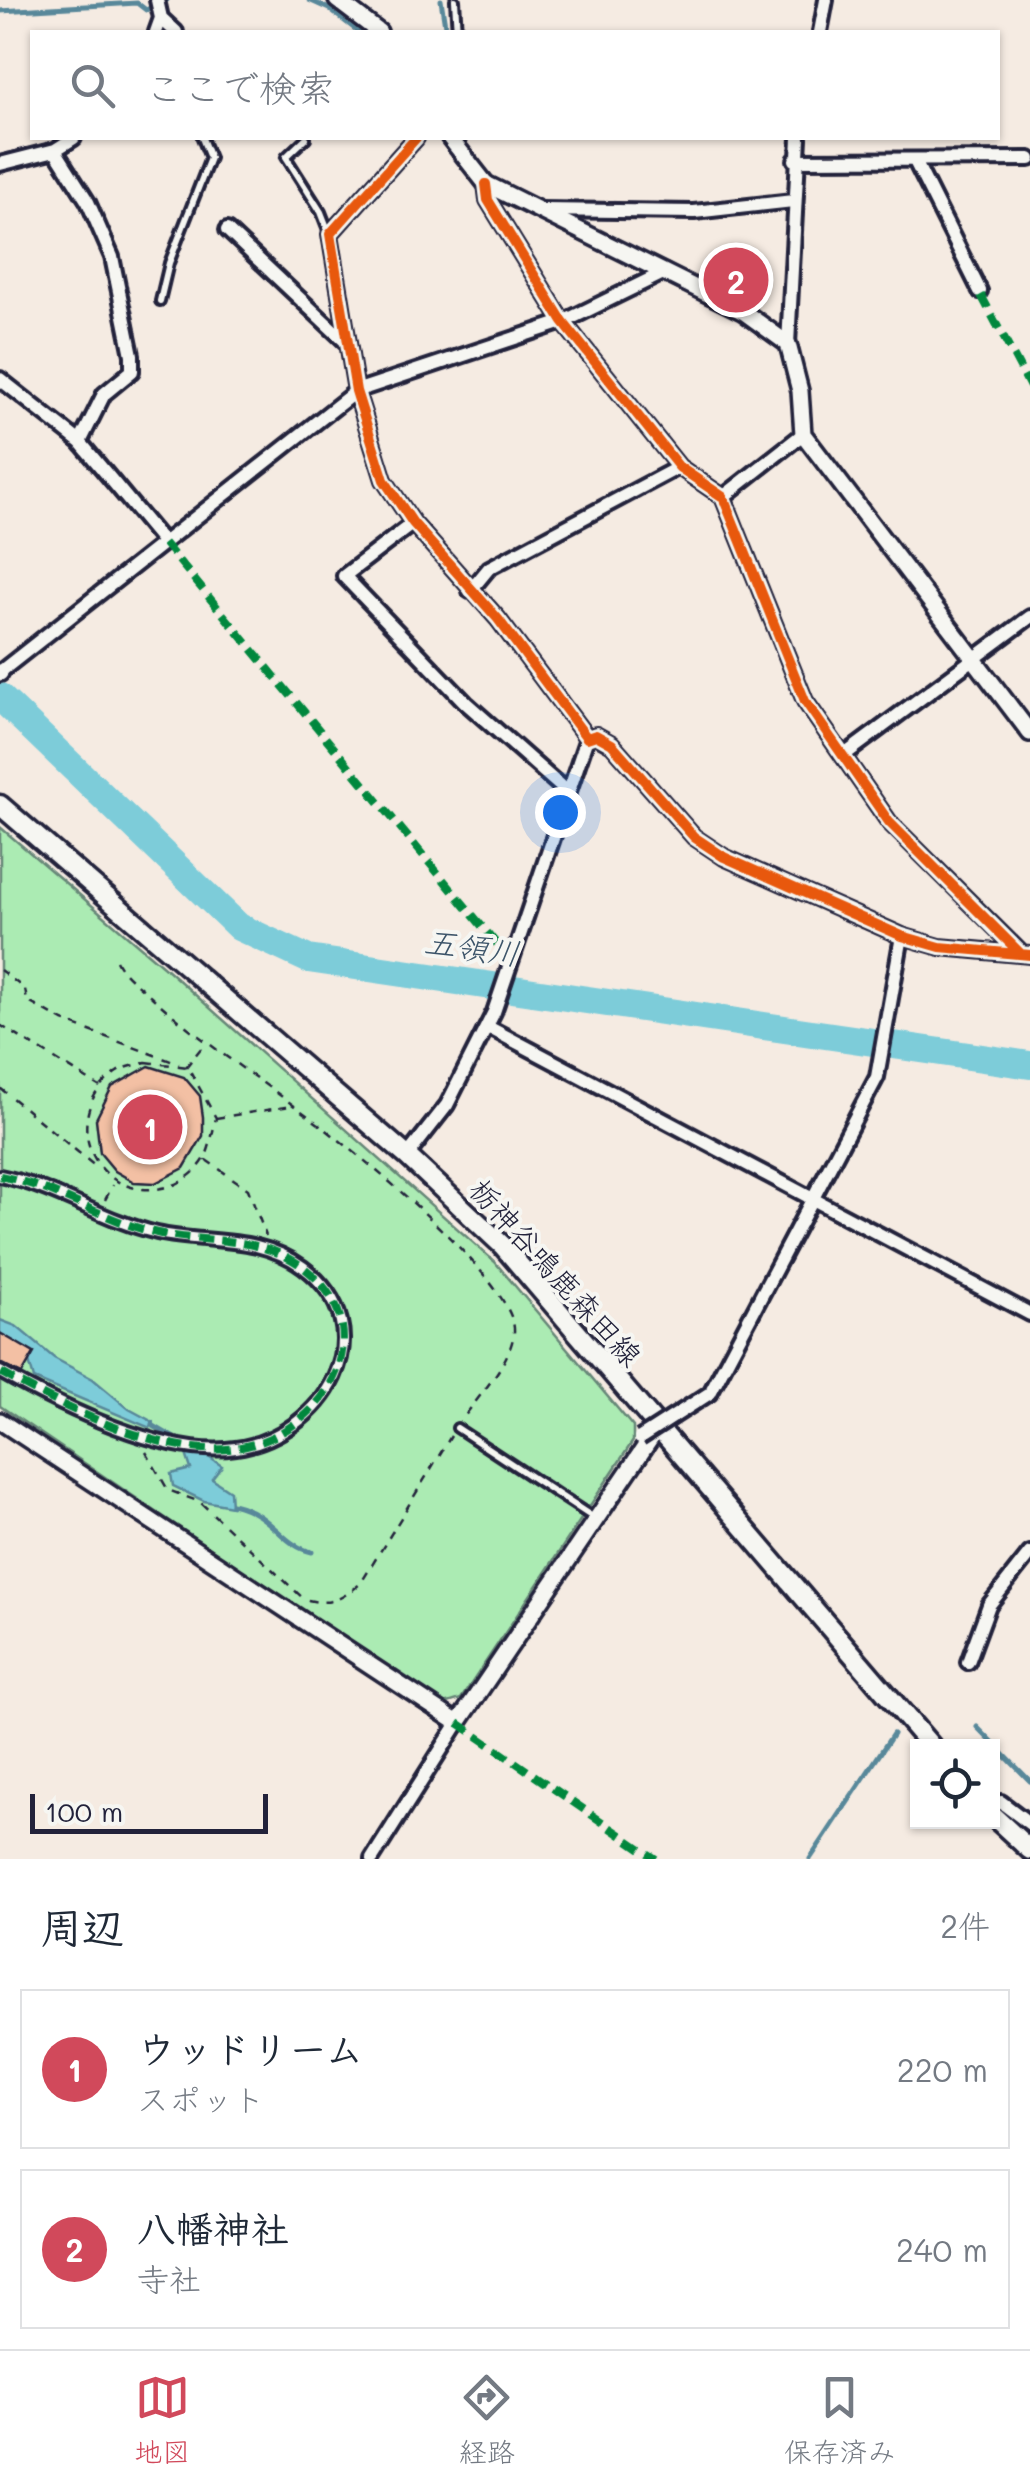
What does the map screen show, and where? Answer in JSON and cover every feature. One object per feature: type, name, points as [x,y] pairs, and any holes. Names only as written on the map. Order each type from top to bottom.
[{"type":"main road","name":"栃神谷鳴鹿森田線","points":[[0,804],[408,1156],[503,1246],[926,1739]]},
{"type":"main road","points":[[1000,1823],[1030,1850]]},
{"type":"street","points":[[157,0],[158,26]]},
{"type":"street","points":[[336,0],[376,30]]},
{"type":"street","points":[[820,30],[826,0]]},
{"type":"street","points":[[0,164],[55,150],[71,140]]},
{"type":"street","points":[[414,140],[330,236],[356,391],[384,480],[413,522],[498,619],[586,738]]},
{"type":"street","points":[[452,140],[486,184],[744,312],[788,344]]},
{"type":"street","points":[[800,140],[795,160],[788,344],[800,390],[803,434],[1030,733]]},
{"type":"street","points":[[55,150],[88,202],[112,257],[132,355],[132,371],[104,394],[80,442]]},
{"type":"street","points":[[795,160],[1030,158]]},
{"type":"street","points":[[914,160],[980,291]]},
{"type":"street","points":[[486,184],[488,200],[564,322],[679,466],[723,496],[804,701],[842,756],[889,822],[1026,954]]},
{"type":"street","points":[[538,210],[694,212],[794,201]]},
{"type":"street","points":[[227,230],[348,344]]},
{"type":"street","points":[[0,672],[356,391],[564,322],[665,272]]},
{"type":"street","points":[[0,379],[80,442],[164,543]]},
{"type":"street","points":[[723,496],[803,434]]},
{"type":"street","points":[[470,591],[489,568],[679,466]]},
{"type":"street","points":[[413,522],[344,576],[466,703],[568,792]]},
{"type":"street","points":[[842,756],[1030,617]]},
{"type":"street","points":[[586,738],[596,735],[612,744],[694,837],[724,857],[902,936],[940,947],[1026,954]]},
{"type":"street","points":[[408,1156],[432,1130],[488,1027],[586,738]]},
{"type":"street","points":[[658,1428],[640,1438],[710,1393],[877,1078],[902,936]]},
{"type":"street","points":[[488,1027],[1030,1314]]},
{"type":"street","points":[[0,1176],[42,1185],[99,1212],[158,1233],[270,1247],[306,1269],[328,1296],[344,1331],[342,1364],[325,1397],[283,1432],[236,1448],[184,1446],[93,1416],[0,1372]]},
{"type":"street","points":[[0,1422],[458,1723]]},
{"type":"street","points":[[372,1859],[458,1723],[658,1428]]},
{"type":"street","points":[[968,1662],[989,1605],[1030,1553]]},
{"type":"street","points":[[1000,1802],[1030,1824]]},
{"type":"lane","points":[[455,0],[458,30]]},
{"type":"lane","points":[[160,300],[169,263],[210,158],[203,140]]},
{"type":"lane","points":[[304,140],[286,157],[322,212],[330,236]]},
{"type":"lane","points":[[457,1428],[596,1520]]},
{"type":"path","points":[[0,970],[25,989],[27,1001],[63,1021],[188,1068],[216,1118],[205,1159],[181,1183],[150,1192],[114,1184],[97,1168],[78,1158],[52,1127],[0,1088]]},
{"type":"path","points":[[0,1024],[102,1088]]},
{"type":"path","points":[[188,1068],[204,1044]]},
{"type":"path","points":[[97,1168],[88,1140],[88,1124],[89,1109],[102,1088],[117,1072],[146,1062],[188,1068]]},
{"type":"path","points":[[216,1118],[292,1106]]},
{"type":"path","points":[[205,1159],[248,1189],[270,1247]]},
{"type":"path","points":[[99,1212],[114,1184]]},
{"type":"green space","points":[[0,827],[164,967],[495,1262],[633,1427],[633,1441],[461,1699],[442,1705],[0,1406]]},
{"type":"water","points":[[0,1320],[16,1326],[54,1358],[93,1379],[129,1409],[153,1422],[150,1428],[34,1379],[26,1351],[0,1336]]},
{"type":"water","points":[[186,1454],[207,1456],[222,1466],[212,1479],[230,1491],[231,1506],[204,1501],[173,1486],[171,1474],[191,1469]]},
{"type":"building","points":[[149,1066],[184,1077],[200,1096],[203,1117],[203,1136],[184,1168],[155,1183],[134,1182],[115,1171],[100,1153],[96,1119],[112,1087]]},
{"type":"building","points":[[0,1333],[34,1353],[22,1374],[0,1363]]},
{"type":"waterway","points":[[0,11],[137,3],[146,10],[167,0]]},
{"type":"waterway","points":[[309,0],[329,9],[356,30]]},
{"type":"waterway","points":[[441,0],[446,30]]},
{"type":"waterway","name":"五領川","points":[[0,697],[239,927],[308,959],[1030,1065]]},
{"type":"waterway","points":[[152,1425],[181,1442]]},
{"type":"waterway","points":[[232,1504],[258,1515],[292,1543],[312,1552]]},
{"type":"waterway","points":[[977,1727],[1030,1781]]},
{"type":"waterway","points":[[810,1859],[893,1734]]},
{"type":"marked path","points":[[981,295],[1030,387]]},
{"type":"marked path","points":[[164,543],[510,960]]},
{"type":"marked path","points":[[0,1176],[42,1188],[157,1233],[250,1245],[286,1257],[303,1267],[328,1293],[341,1320],[342,1349],[334,1377],[318,1402],[296,1423],[268,1439],[236,1448],[178,1446],[146,1438],[52,1400],[0,1372]]},
{"type":"marked path","points":[[458,1723],[656,1859]]},
{"type":"cycle path","points":[[414,140],[330,234],[356,391],[384,480],[413,523],[498,619],[587,738],[596,735],[612,744],[694,837],[724,857],[902,936],[940,947],[1030,955]]},
{"type":"cycle path","points":[[486,184],[488,200],[563,322],[679,467],[723,497],[805,701],[889,822],[1021,954]]},
{"type":"place","name":"八幡神社","points":[[736,280]]},
{"type":"place","name":"ウッドリーム","points":[[150,1127]]}]
